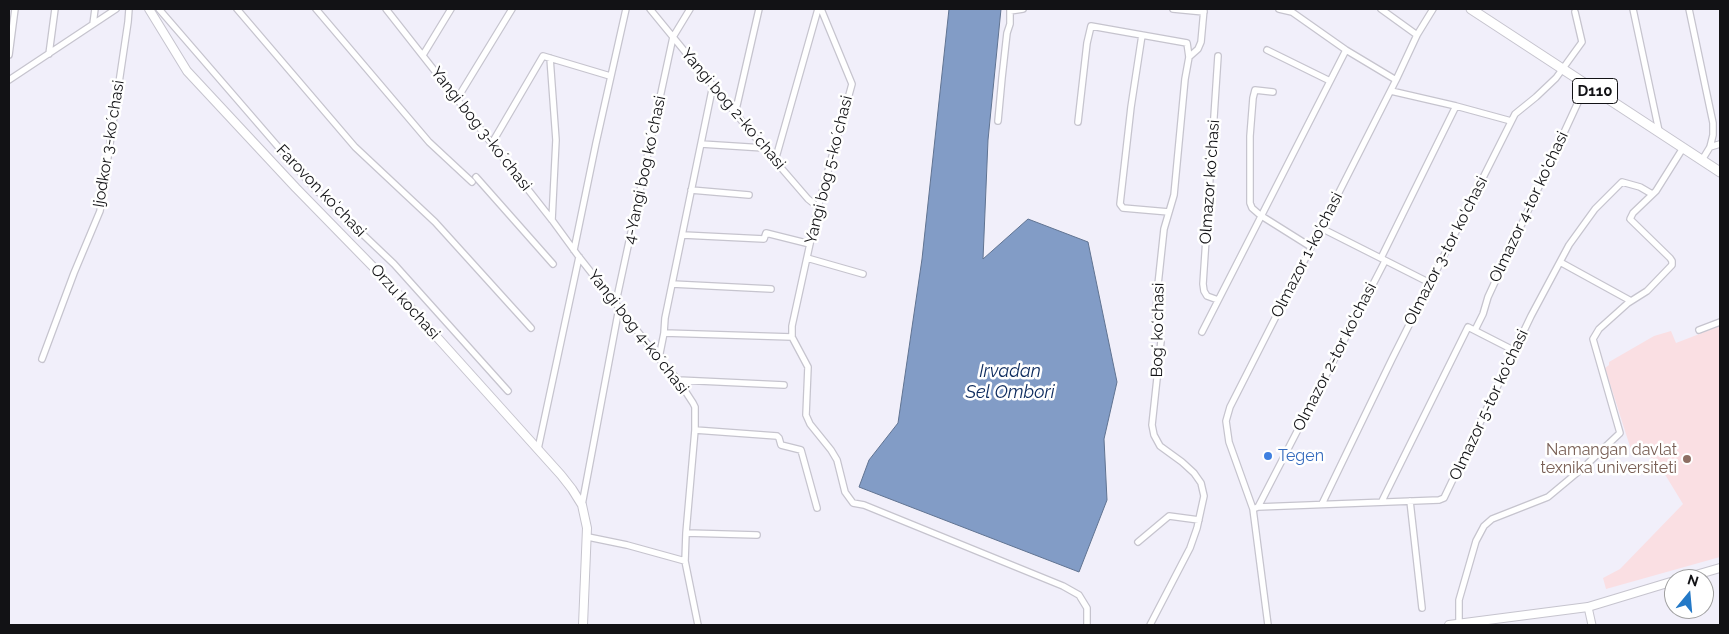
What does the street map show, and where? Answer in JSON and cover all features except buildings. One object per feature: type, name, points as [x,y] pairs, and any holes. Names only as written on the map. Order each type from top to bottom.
[{"type":"main road","name":"Orzu kochasi","points":[[149,9],[188,71],[296,188],[382,276],[567,482],[582,505],[588,537],[583,625]]},
{"type":"main road","name":"D110","points":[[1471,9],[1720,172]]},
{"type":"main road","points":[[1449,625],[1488,623],[1588,607],[1664,584]]},
{"type":"street","points":[[9,55],[15,9]]},
{"type":"street","points":[[49,54],[55,9]]},
{"type":"street","points":[[93,24],[95,9]]},
{"type":"street","points":[[9,80],[116,9]]},
{"type":"street","name":"Ijodkor 3-koʼchasi","points":[[42,359],[74,272],[100,211],[129,9]]},
{"type":"street","name":"Farovon koʻchasi","points":[[159,9],[312,186],[394,264],[508,391]]},
{"type":"street","points":[[237,9],[355,147],[435,222],[530,328]]},
{"type":"street","points":[[316,9],[429,142],[474,180],[553,264]]},
{"type":"street","points":[[423,55],[450,9]]},
{"type":"street","points":[[457,99],[512,9]]},
{"type":"street","points":[[574,250],[610,76],[626,9]]},
{"type":"street","name":"Yangi bog 2-koʼchasi","points":[[650,9],[735,114],[808,199],[818,207]]},
{"type":"street","name":"4-Yangi bog koʼchasi","points":[[582,505],[617,305],[673,37],[690,9]]},
{"type":"street","points":[[735,114],[759,9]]},
{"type":"street","points":[[775,161],[820,9]]},
{"type":"street","name":"Yangi bog 5-koʼchasi","points":[[792,336],[792,326],[818,207],[852,84],[820,9]]},
{"type":"street","points":[[998,121],[1010,10],[1023,9]]},
{"type":"street","points":[[1173,9],[1204,10],[1201,42],[1198,49],[1189,57]]},
{"type":"street","points":[[1279,9],[1292,12],[1346,50],[1396,80]]},
{"type":"street","points":[[1381,9],[1417,35]]},
{"type":"street","name":"Olmazor 1-ko'chasi","points":[[1268,625],[1256,508],[1229,442],[1226,421],[1230,407],[1417,35],[1433,9]]},
{"type":"street","points":[[1633,9],[1659,132]]},
{"type":"street","points":[[1689,9],[1713,123],[1710,147],[1702,160]]},
{"type":"street","name":"Yangi bog 3-koʼchasi","points":[[388,10],[574,250]]},
{"type":"street","name":"Olmazor 3-tor ko'chasi","points":[[1322,504],[1330,484],[1511,121],[1515,114],[1556,78],[1582,42],[1575,12]]},
{"type":"street","points":[[1078,122],[1089,27],[1093,25],[1188,43],[1189,57]]},
{"type":"street","points":[[1142,35],[1131,107],[1120,204],[1123,208],[1169,212]]},
{"type":"street","points":[[1267,50],[1330,81]]},
{"type":"street","points":[[1202,332],[1346,50]]},
{"type":"street","points":[[492,143],[543,56],[610,76]]},
{"type":"street","name":"Olmazor koʻchasi","points":[[1218,56],[1203,284],[1204,292],[1207,296],[1218,300]]},
{"type":"street","name":"Bogʻ koʻchasi","points":[[1150,625],[1186,557],[1204,496],[1201,483],[1194,472],[1160,446],[1154,435],[1152,424],[1158,380],[1160,341],[1156,317],[1157,294],[1163,240],[1174,195],[1185,79],[1189,57]]},
{"type":"street","points":[[550,58],[556,140],[552,220]]},
{"type":"street","points":[[659,358],[665,318],[713,85]]},
{"type":"street","name":"Olmazor 4-tor ko'chasi","points":[[1382,501],[1468,327],[1475,330],[1483,314],[1488,297],[1586,85]]},
{"type":"street","points":[[1273,92],[1255,90],[1252,98],[1250,203],[1260,216],[1311,247]]},
{"type":"street","points":[[1390,91],[1511,121]]},
{"type":"street","name":"Olmazor 2-tor ko'chasi","points":[[1256,508],[1383,259],[1456,106]]},
{"type":"street","points":[[701,144],[764,148]]},
{"type":"street","points":[[1710,147],[1720,144]]},
{"type":"street","points":[[1459,625],[1459,600],[1476,540],[1484,526],[1492,519],[1548,497],[1620,433],[1593,339],[1599,329],[1631,301],[1647,291],[1672,265],[1670,258],[1631,221],[1633,213],[1652,194],[1683,148]]},
{"type":"street","name":"Olmazor 5-tor ko'chasi","points":[[1256,508],[1439,500],[1444,498],[1531,316],[1569,246],[1595,209],[1622,182],[1640,187],[1652,194]]},
{"type":"street","points":[[691,190],[749,195]]},
{"type":"street","points":[[1320,228],[1430,283]]},
{"type":"street","points":[[683,235],[764,239],[766,233],[810,244]]},
{"type":"street","name":"Yangi bog 4-koʼchasi","points":[[574,250],[678,380],[694,407],[695,430],[686,533],[686,561],[698,625]]},
{"type":"street","points":[[538,449],[578,257]]},
{"type":"street","points":[[807,258],[863,274]]},
{"type":"street","points":[[1560,262],[1631,301]]},
{"type":"street","points":[[672,284],[771,289]]},
{"type":"street","points":[[1699,330],[1720,322]]},
{"type":"street","points":[[1475,330],[1515,351]]},
{"type":"street","points":[[664,333],[792,336],[808,367],[806,415],[810,424],[837,460],[845,492],[853,503],[864,505],[1063,586],[1079,595],[1087,608],[1088,625]]},
{"type":"street","points":[[678,380],[784,385]]},
{"type":"street","points":[[695,430],[777,436],[781,445],[801,450],[817,508]]},
{"type":"street","points":[[1410,501],[1422,608]]},
{"type":"street","points":[[1138,542],[1169,516],[1198,520]]},
{"type":"street","points":[[686,533],[758,535]]},
{"type":"street","points":[[588,537],[627,545],[686,561]]},
{"type":"street","points":[[1588,607],[1592,625]]},
{"type":"shaded area","name":"Namangan davlat texnika universiteti","points":[[1720,326],[1720,557],[1677,569],[1664,569],[1664,573],[1606,589],[1603,578],[1620,569],[1683,504],[1658,463],[1647,454],[1633,456],[1605,368],[1609,365],[1609,362],[1654,336],[1671,331],[1676,343]]},
{"type":"water","name":"Irvadan Sel Ombori","points":[[949,9],[1001,9],[988,140],[983,259],[1028,219],[1088,242],[1117,382],[1104,439],[1107,500],[1079,572],[859,487],[869,460],[898,423],[922,259]]},
{"type":"place","name":"Tegen","points":[[1268,456]]},
{"type":"place","name":"Namangan davlat texnika universiteti","points":[[1687,459]]}]
